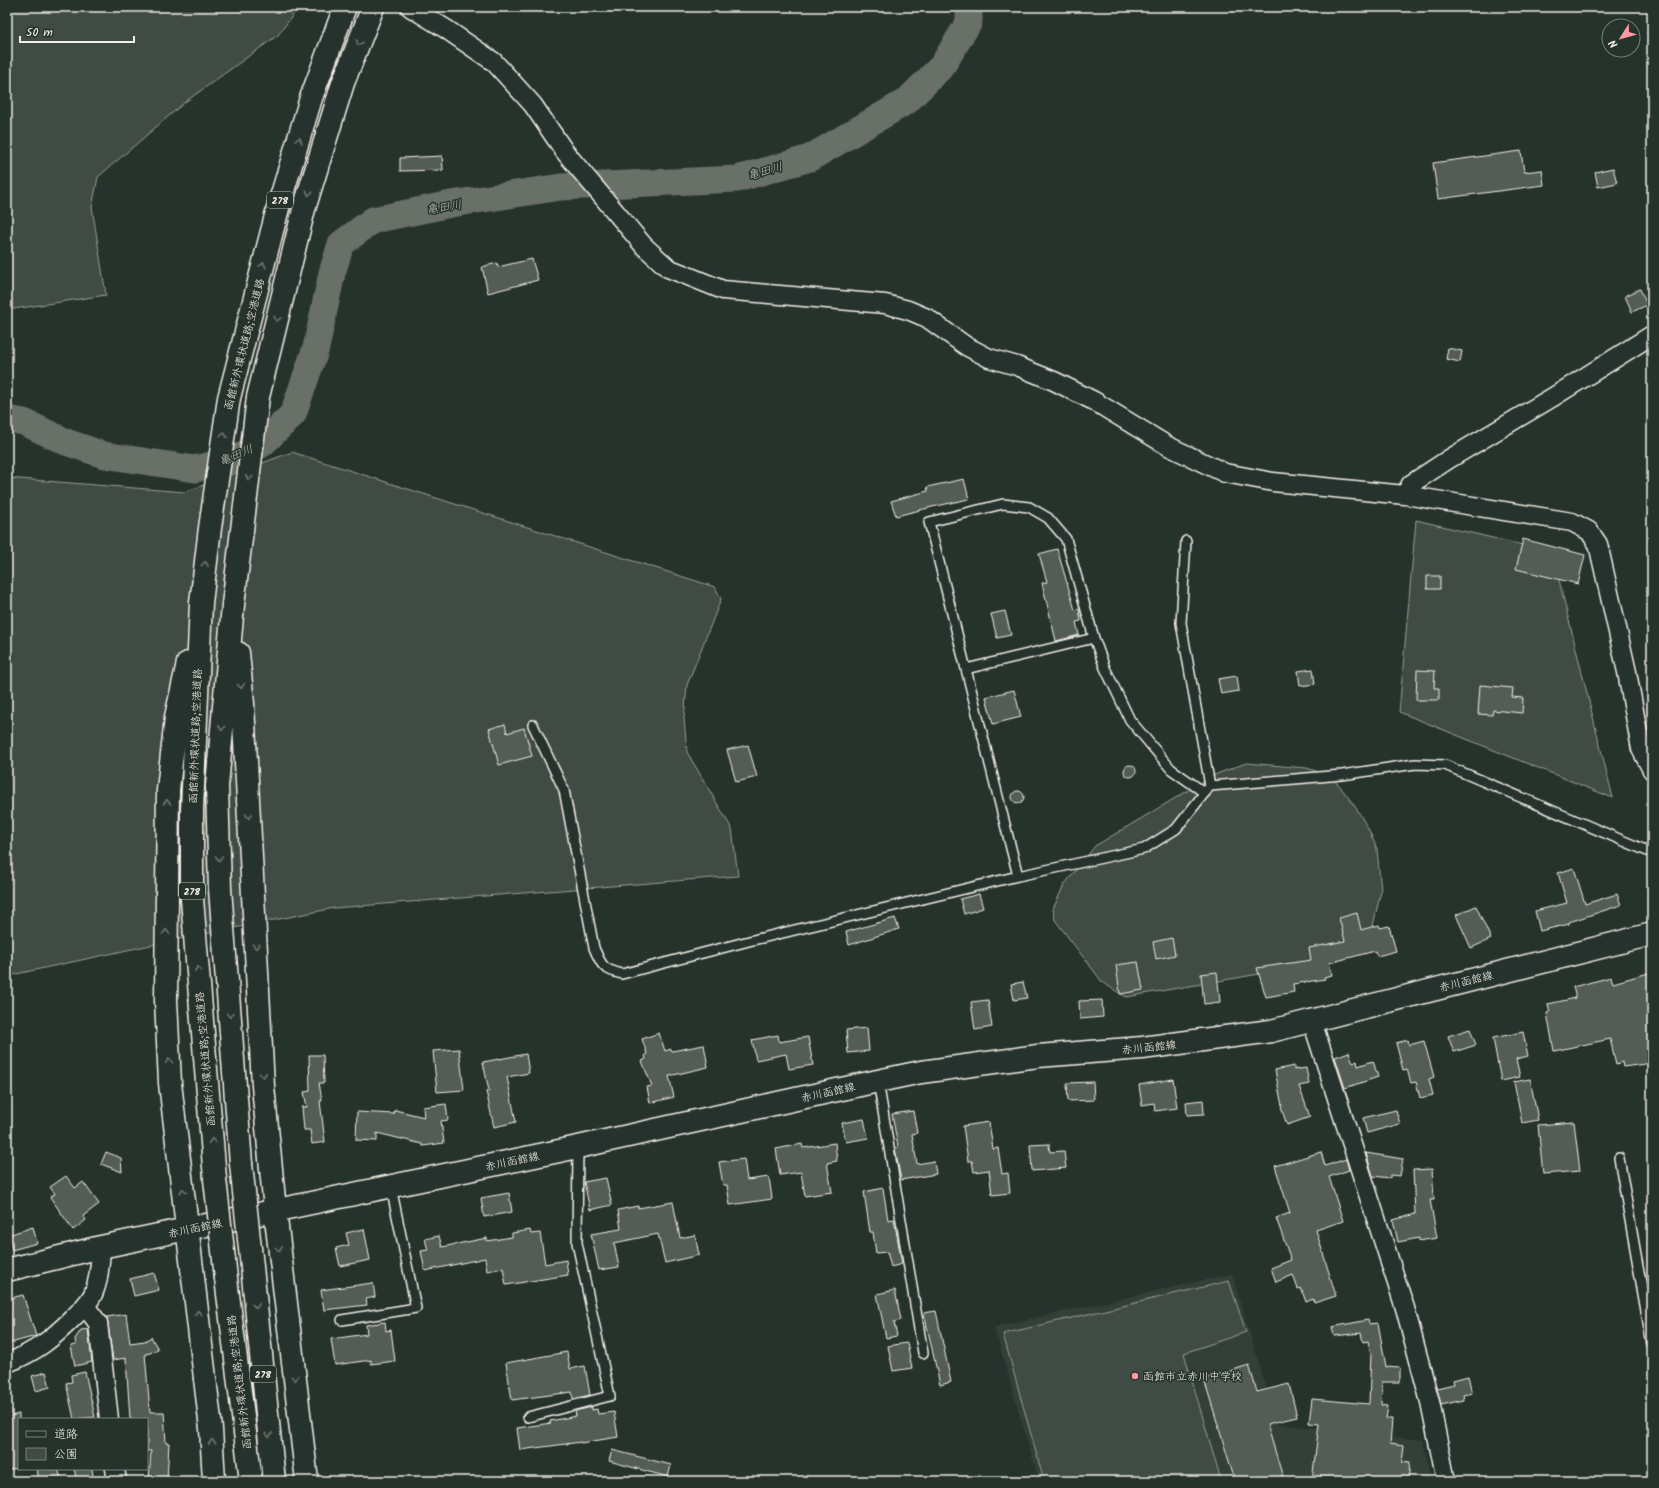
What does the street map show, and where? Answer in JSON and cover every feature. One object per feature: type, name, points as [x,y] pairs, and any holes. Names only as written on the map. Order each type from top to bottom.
[{"type":"main road","name":"函館新外環状道路;空港道路","points":[[251,1481],[215,1179],[192,899],[192,810],[201,603],[210,528],[229,398],[279,204],[311,98],[345,7]]},
{"type":"main road","name":"278","points":[[274,1481],[241,1164],[220,889],[217,786],[233,605],[258,397],[304,208],[343,83],[373,7]]},
{"type":"main road","points":[[201,603],[176,717],[168,790],[166,1000],[170,1076],[211,1429],[214,1481]]},
{"type":"main road","points":[[233,605],[243,704],[263,1079],[275,1210],[307,1481]]},
{"type":"main road","name":"赤川函館線","points":[[7,1270],[101,1247],[578,1148],[921,1072],[1038,1056],[1142,1048],[1271,1031],[1652,934]]},
{"type":"street","points":[[410,7],[446,29],[494,62],[533,105],[564,152],[618,216],[644,246],[668,268],[722,290],[885,304],[908,310],[927,318],[966,346],[989,358],[1017,366],[1054,381],[1094,401],[1168,446],[1225,473],[1273,482],[1405,495],[1572,522],[1589,531],[1598,544],[1615,615],[1641,749],[1652,770]]},
{"type":"street","points":[[1405,495],[1411,484],[1449,459],[1553,397],[1652,335]]},
{"type":"street","points":[[1312,1021],[1408,1316],[1430,1402],[1446,1481]]},
{"type":"street","points":[[7,1363],[32,1352],[54,1338],[85,1306],[95,1291],[99,1274],[101,1247]]},
{"type":"street","points":[[85,1306],[98,1323],[109,1418]]},
{"type":"street","points":[[115,1470],[117,1481]]},
{"type":"lane","points":[[1018,876],[929,522],[1003,504],[1029,507],[1048,518],[1066,539],[1094,638],[1105,668],[1130,720],[1171,769],[1207,789],[1342,775],[1415,764],[1445,765],[1652,853]]},
{"type":"lane","points":[[533,725],[564,790],[594,948],[601,964],[608,971],[622,974],[749,940],[1018,876],[1144,848],[1176,829],[1207,789],[1182,623],[1186,541]]},
{"type":"lane","points":[[966,669],[1094,638]]},
{"type":"lane","points":[[878,1081],[923,1353]]},
{"type":"lane","points":[[528,1417],[610,1396],[577,1243],[578,1148]]},
{"type":"lane","points":[[1619,1158],[1652,1345]]},
{"type":"lane","points":[[342,1320],[416,1308],[391,1187]]},
{"type":"shaded area","name":"函館市立赤川中学校","points":[[1232,1274],[1277,1424],[1423,1440],[1431,1481],[1039,1481],[994,1327]]},
{"type":"green space","points":[[7,7],[299,7],[278,35],[185,102],[98,177],[92,207],[106,295],[7,310]]},
{"type":"green space","points":[[292,452],[715,587],[721,599],[687,685],[684,719],[687,752],[732,829],[738,876],[334,908],[174,940],[7,976],[7,478],[185,492]]},
{"type":"green space","points":[[1416,520],[1552,552],[1613,798],[1399,712]]},
{"type":"green space","points":[[1246,763],[1307,768],[1328,775],[1339,785],[1356,808],[1369,830],[1377,849],[1381,891],[1372,930],[1329,962],[1126,997],[1103,983],[1055,920],[1053,909],[1064,885],[1095,846],[1214,775]]},
{"type":"green space","name":"函館市立赤川中学校","points":[[1229,1281],[1246,1332],[1184,1353],[1221,1481],[1044,1481],[1003,1334]]},
{"type":"building","points":[[1521,151],[1524,172],[1542,170],[1544,185],[1438,199],[1433,163]]},
{"type":"building","points":[[442,156],[443,170],[400,171],[400,158]]},
{"type":"building","points":[[1613,168],[1617,183],[1598,187],[1595,172]]},
{"type":"building","points":[[532,259],[538,280],[488,293],[482,267],[497,263],[498,267]]},
{"type":"building","points":[[1640,289],[1647,305],[1632,312],[1625,296]]},
{"type":"building","points":[[1448,348],[1462,351],[1460,362],[1446,359]]},
{"type":"building","points":[[964,479],[969,499],[896,516],[891,501],[928,491],[927,487]]},
{"type":"building","points":[[1523,539],[1585,555],[1578,584],[1516,569]]},
{"type":"building","points":[[1057,549],[1075,610],[1079,609],[1081,621],[1076,622],[1079,635],[1056,641],[1042,583],[1047,582],[1039,554]]},
{"type":"building","points":[[1427,576],[1440,576],[1440,589],[1427,589]]},
{"type":"building","points":[[1005,611],[1011,635],[997,638],[991,614]]},
{"type":"building","points":[[1313,669],[1315,684],[1300,686],[1298,671]]},
{"type":"building","points":[[1417,670],[1435,671],[1434,688],[1439,688],[1439,700],[1416,700]]},
{"type":"building","points":[[1237,676],[1239,691],[1221,694],[1218,679]]},
{"type":"building","points":[[1480,685],[1513,688],[1512,697],[1523,698],[1522,713],[1493,710],[1492,715],[1478,714]]},
{"type":"building","points":[[1014,690],[1021,717],[993,724],[986,697]]},
{"type":"building","points":[[505,724],[507,733],[524,728],[532,756],[499,765],[489,729]]},
{"type":"building","points":[[748,745],[757,777],[736,782],[727,750]]},
{"type":"building","points":[[1132,765],[1135,766],[1135,776],[1128,777],[1125,776],[1124,769],[1125,766]]},
{"type":"building","points":[[1016,791],[1020,791],[1024,797],[1020,803],[1016,803],[1012,799],[1012,795]]},
{"type":"building","points":[[1574,868],[1585,904],[1617,894],[1621,905],[1569,922],[1569,924],[1540,931],[1535,911],[1567,903],[1558,873]]},
{"type":"building","points":[[979,894],[983,908],[964,914],[960,899]]},
{"type":"building","points":[[1476,906],[1491,939],[1471,948],[1456,915]]},
{"type":"building","points":[[1357,913],[1361,930],[1379,925],[1380,928],[1389,926],[1396,951],[1377,956],[1375,951],[1329,963],[1332,975],[1324,977],[1325,979],[1293,984],[1294,992],[1266,997],[1257,968],[1311,960],[1309,948],[1345,941],[1339,918]]},
{"type":"building","points":[[895,918],[899,929],[849,945],[846,932]]},
{"type":"building","points":[[1172,938],[1175,955],[1156,959],[1153,942]]},
{"type":"building","points":[[1138,962],[1143,990],[1120,994],[1116,965]]},
{"type":"building","points":[[1217,972],[1220,1002],[1204,1004],[1201,974]]},
{"type":"building","points":[[1652,972],[1652,1063],[1623,1067],[1622,1062],[1616,1064],[1610,1039],[1554,1051],[1547,1013],[1550,1012],[1548,1004],[1576,998],[1573,987],[1611,977],[1613,983]]},
{"type":"building","points":[[1023,982],[1027,998],[1014,1000],[1011,984]]},
{"type":"building","points":[[988,1000],[992,1027],[975,1030],[971,1002]]},
{"type":"building","points":[[1102,1000],[1103,1017],[1080,1019],[1079,1001]]},
{"type":"building","points":[[867,1028],[869,1051],[848,1053],[846,1030]]},
{"type":"building","points":[[1470,1029],[1476,1045],[1454,1052],[1448,1036]]},
{"type":"building","points":[[1523,1032],[1528,1056],[1516,1059],[1520,1077],[1501,1081],[1493,1038]]},
{"type":"building","points":[[659,1033],[665,1051],[704,1045],[708,1067],[669,1076],[674,1097],[650,1103],[647,1087],[652,1086],[642,1061],[646,1059],[645,1055],[647,1054],[642,1039]]},
{"type":"building","points":[[778,1035],[779,1042],[808,1037],[813,1065],[789,1069],[786,1054],[756,1060],[752,1040]]},
{"type":"building","points":[[1408,1040],[1409,1045],[1424,1041],[1434,1077],[1429,1079],[1433,1095],[1420,1098],[1416,1082],[1411,1083],[1407,1069],[1403,1070],[1396,1043]]},
{"type":"building","points":[[459,1049],[464,1090],[437,1092],[433,1051]]},
{"type":"building","points":[[1349,1052],[1353,1063],[1357,1061],[1358,1066],[1373,1061],[1378,1077],[1345,1088],[1335,1057]]},
{"type":"building","points":[[526,1054],[529,1073],[507,1077],[516,1122],[494,1127],[486,1091],[489,1091],[483,1062]]},
{"type":"building","points":[[309,1055],[323,1055],[324,1083],[319,1083],[325,1142],[312,1144],[310,1130],[304,1130],[302,1107],[307,1107],[304,1092],[310,1091]]},
{"type":"building","points":[[1294,1066],[1294,1070],[1306,1068],[1309,1084],[1299,1086],[1310,1117],[1287,1125],[1281,1107],[1275,1070]]},
{"type":"building","points":[[1173,1079],[1177,1108],[1155,1111],[1154,1103],[1142,1105],[1139,1085]]},
{"type":"building","points":[[1530,1079],[1538,1120],[1522,1123],[1514,1082]]},
{"type":"building","points":[[1093,1082],[1094,1100],[1068,1101],[1067,1083]]},
{"type":"building","points":[[1203,1100],[1204,1114],[1187,1115],[1186,1102]]},
{"type":"building","points":[[446,1104],[448,1120],[441,1121],[444,1143],[423,1146],[422,1144],[377,1133],[377,1141],[356,1140],[357,1112],[394,1114],[395,1110],[424,1117],[423,1107]]},
{"type":"building","points":[[1396,1110],[1400,1124],[1367,1133],[1363,1118]]},
{"type":"building","points":[[913,1111],[917,1133],[912,1134],[917,1164],[934,1161],[936,1174],[901,1180],[895,1148],[898,1147],[892,1114]]},
{"type":"building","points":[[864,1119],[868,1138],[846,1142],[842,1123]]},
{"type":"building","points":[[989,1122],[993,1149],[998,1148],[1002,1174],[1008,1173],[1010,1193],[992,1195],[989,1170],[974,1172],[972,1161],[968,1161],[963,1126]]},
{"type":"building","points":[[1574,1122],[1580,1171],[1543,1174],[1538,1125]]},
{"type":"building","points":[[835,1143],[837,1161],[827,1163],[832,1192],[805,1196],[801,1172],[780,1175],[776,1149],[802,1144],[803,1148]]},
{"type":"building","points":[[1049,1144],[1050,1152],[1064,1151],[1066,1168],[1032,1171],[1030,1145]]},
{"type":"building","points":[[106,1152],[121,1158],[122,1172],[101,1164]]},
{"type":"building","points":[[1321,1152],[1325,1166],[1346,1159],[1349,1170],[1329,1177],[1343,1221],[1316,1230],[1336,1296],[1314,1303],[1313,1299],[1306,1302],[1301,1288],[1298,1289],[1293,1275],[1276,1282],[1271,1268],[1291,1260],[1276,1218],[1290,1213],[1275,1166]]},
{"type":"building","points":[[1366,1153],[1403,1159],[1400,1176],[1390,1175],[1390,1178],[1373,1176]]},
{"type":"building","points":[[744,1159],[747,1180],[769,1177],[772,1199],[730,1205],[727,1185],[723,1185],[719,1162]]},
{"type":"building","points":[[1432,1169],[1434,1200],[1430,1200],[1437,1238],[1419,1241],[1419,1238],[1398,1242],[1393,1220],[1415,1214],[1413,1170]]},
{"type":"building","points":[[66,1176],[75,1188],[83,1182],[99,1204],[83,1216],[86,1220],[73,1230],[50,1197],[55,1194],[50,1187]]},
{"type":"building","points":[[606,1178],[612,1205],[590,1210],[584,1182]]},
{"type":"building","points":[[883,1188],[888,1220],[894,1219],[902,1264],[891,1267],[887,1252],[876,1253],[873,1232],[870,1232],[864,1192]]},
{"type":"building","points":[[509,1193],[512,1212],[484,1217],[481,1198]]},
{"type":"building","points":[[673,1202],[680,1238],[695,1235],[699,1255],[665,1263],[658,1234],[614,1243],[619,1267],[599,1270],[591,1234],[621,1229],[618,1210]]},
{"type":"building","points":[[33,1227],[37,1243],[12,1250],[8,1235]]},
{"type":"building","points":[[364,1229],[370,1260],[340,1266],[336,1248],[349,1245],[346,1233]]},
{"type":"building","points":[[530,1230],[531,1234],[540,1233],[545,1264],[566,1260],[568,1275],[506,1285],[503,1268],[487,1271],[485,1258],[425,1271],[421,1251],[428,1250],[425,1239],[439,1236],[442,1247],[487,1238],[487,1241],[512,1237],[512,1233]]},
{"type":"building","points":[[154,1273],[159,1290],[134,1296],[130,1279]]},
{"type":"building","points":[[373,1283],[375,1297],[366,1299],[367,1305],[324,1310],[321,1290]]},
{"type":"building","points":[[895,1290],[901,1320],[894,1322],[897,1336],[886,1338],[877,1294]]},
{"type":"building","points":[[23,1295],[36,1336],[7,1344],[7,1299]]},
{"type":"building","points":[[936,1311],[951,1382],[940,1385],[924,1313]]},
{"type":"building","points":[[126,1314],[130,1343],[145,1341],[151,1337],[158,1349],[145,1354],[150,1412],[164,1412],[166,1443],[169,1443],[167,1481],[149,1480],[151,1451],[148,1451],[148,1418],[130,1418],[126,1358],[113,1360],[107,1317]]},
{"type":"building","points":[[1368,1320],[1369,1324],[1378,1323],[1386,1367],[1400,1368],[1400,1382],[1382,1382],[1381,1405],[1388,1406],[1386,1419],[1392,1419],[1390,1444],[1404,1446],[1402,1462],[1410,1463],[1408,1481],[1312,1481],[1319,1424],[1309,1423],[1312,1399],[1369,1404],[1371,1354],[1368,1341],[1363,1342],[1361,1333],[1334,1336],[1332,1327]]},
{"type":"building","points":[[385,1322],[386,1331],[391,1330],[395,1361],[371,1364],[371,1360],[335,1365],[331,1339],[367,1334],[366,1325]]},
{"type":"building","points":[[88,1329],[92,1362],[75,1366],[71,1346],[76,1345],[75,1339],[81,1330]]},
{"type":"building","points":[[907,1343],[912,1368],[893,1371],[888,1346]]},
{"type":"building","points":[[567,1352],[570,1369],[585,1366],[590,1395],[573,1399],[572,1392],[512,1400],[506,1363]]},
{"type":"building","points":[[1249,1365],[1257,1392],[1289,1384],[1297,1417],[1267,1424],[1284,1481],[1235,1481],[1204,1379]]},
{"type":"building","points":[[46,1372],[50,1387],[36,1391],[32,1376]]},
{"type":"building","points":[[85,1372],[95,1417],[74,1418],[66,1383],[72,1382],[71,1375]]},
{"type":"building","points":[[1468,1376],[1472,1393],[1463,1395],[1464,1400],[1441,1405],[1437,1388],[1454,1384],[1453,1380]]},
{"type":"building","points":[[592,1407],[592,1410],[597,1409],[598,1414],[614,1412],[618,1437],[520,1450],[517,1428],[551,1423],[550,1421],[576,1416],[575,1411]]},
{"type":"building","points":[[19,1414],[18,1468],[7,1470],[7,1417]]},
{"type":"building","points":[[612,1450],[671,1465],[668,1477],[609,1461]]},
{"type":"building","points":[[37,1470],[58,1470],[62,1481],[39,1481]]},
{"type":"building","points":[[74,1470],[92,1470],[94,1481],[77,1481]]},
{"type":"waterway","name":"亀田川","points":[[7,419],[24,422],[66,442],[104,455],[195,469],[229,461],[262,444],[293,414],[316,348],[332,273],[341,244],[373,220],[451,204],[561,187],[737,179],[810,158],[907,101],[942,66],[969,22],[969,7]]},
{"type":"place","name":"函館市立赤川中学校","points":[[1135,1376]]}]
